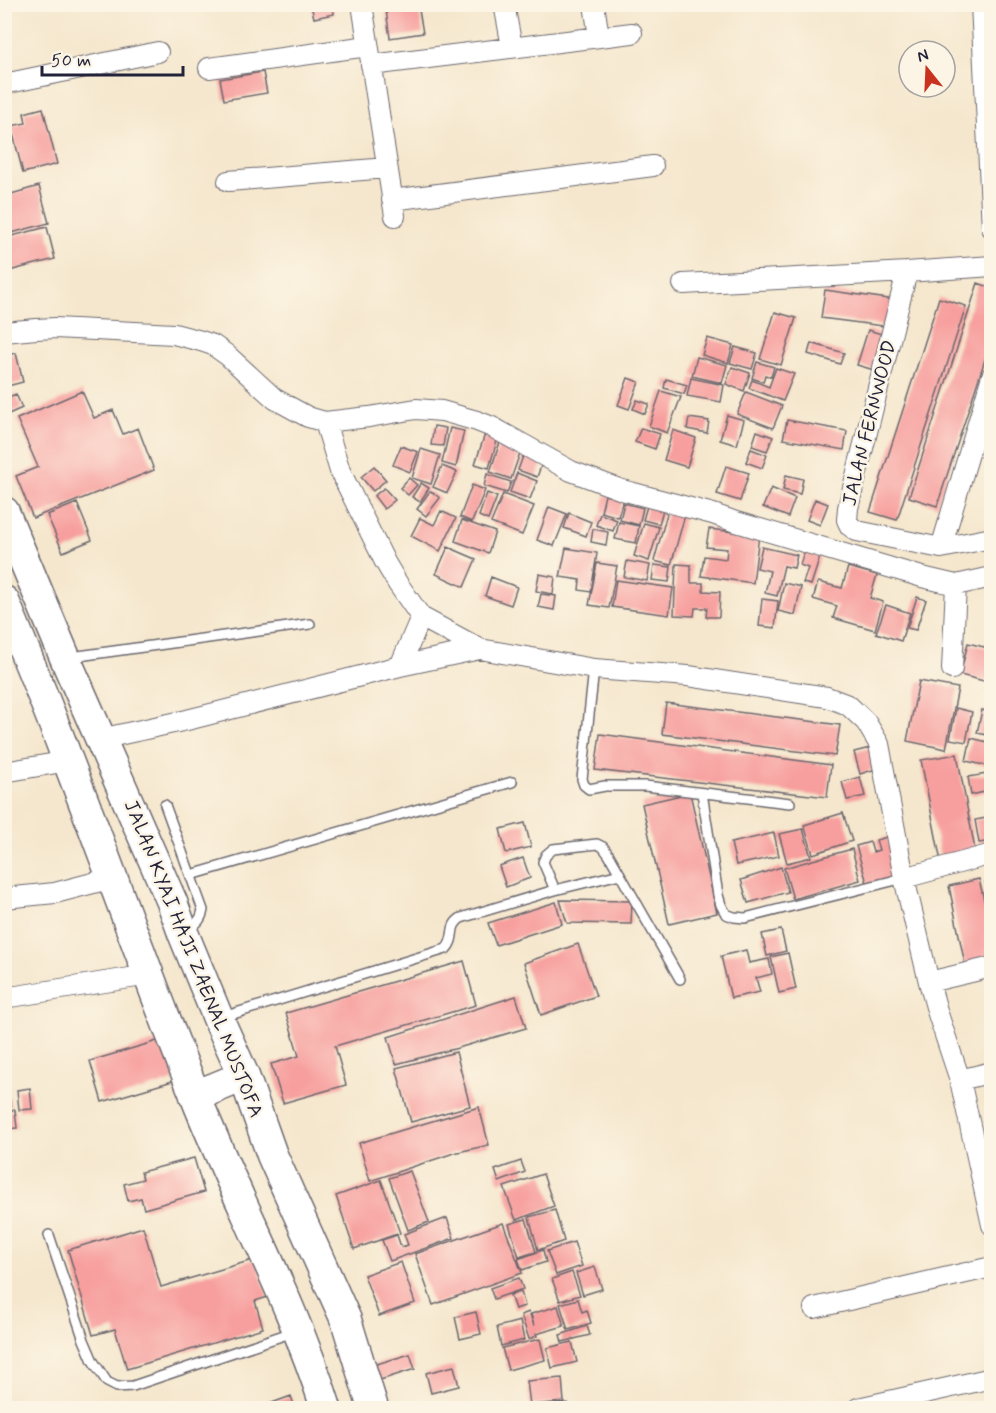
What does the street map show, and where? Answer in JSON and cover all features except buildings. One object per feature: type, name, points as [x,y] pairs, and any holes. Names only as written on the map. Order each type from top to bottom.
[{"type":"main road","name":"JALAN KYAI HAJI ZAENAL MUSTOFA","points":[[7,526],[100,739],[174,867],[185,898],[183,933],[244,1076],[272,1155],[346,1320],[373,1408]]},
{"type":"main road","points":[[4,601],[68,761],[195,1096],[298,1330],[326,1408]]},
{"type":"main road","points":[[195,1096],[244,1076]]},
{"type":"street","points":[[362,4],[394,208],[652,166]]},
{"type":"street","points":[[504,4],[512,46]]},
{"type":"street","points":[[594,4],[599,37]]},
{"type":"street","points":[[981,4],[992,228]]},
{"type":"street","points":[[209,68],[512,46],[632,33]]},
{"type":"street","points":[[4,84],[158,52]]},
{"type":"street","points":[[228,181],[387,168]]},
{"type":"street","points":[[683,284],[992,266]]},
{"type":"street","name":"JALAN FERNWOOD","points":[[907,272],[857,468],[847,520],[850,526],[857,531],[942,548]]},
{"type":"street","points":[[4,332],[55,328],[174,334],[201,340],[227,355],[275,399],[308,417],[325,422],[416,409],[442,411],[492,427],[571,471],[622,490],[714,514],[922,577],[956,585],[992,577]]},
{"type":"street","points":[[992,376],[942,548],[992,538]]},
{"type":"street","points":[[325,422],[340,471],[385,562],[422,617],[480,649],[594,669],[688,676],[827,697],[848,705],[866,722],[879,744],[904,878],[938,1014],[960,1080],[986,1173],[992,1225]]},
{"type":"street","points":[[952,669],[956,585]]},
{"type":"street","points":[[400,666],[422,617]]},
{"type":"street","points":[[100,739],[187,720],[400,666],[480,649]]},
{"type":"street","points":[[4,772],[68,761]]},
{"type":"street","points":[[904,878],[992,854]]},
{"type":"street","points":[[4,898],[55,893],[112,878]]},
{"type":"street","points":[[929,981],[992,967]]},
{"type":"street","points":[[4,999],[149,975]]},
{"type":"street","points":[[960,1080],[992,1072]]},
{"type":"street","points":[[814,1308],[992,1267]]},
{"type":"street","points":[[858,1408],[992,1378]]},
{"type":"lane","points":[[65,658],[310,624]]},
{"type":"lane","points":[[594,669],[582,779],[584,785],[589,789],[605,786],[645,786],[790,803]]},
{"type":"lane","points":[[165,805],[174,867],[191,875],[512,782]]},
{"type":"lane","points":[[702,793],[718,895],[726,914],[745,918],[904,878]]},
{"type":"lane","points":[[555,890],[543,862],[546,855],[553,849],[597,844],[603,848],[680,979]]},
{"type":"lane","points":[[218,1018],[446,949],[452,943],[453,926],[461,918],[555,890],[620,874]]},
{"type":"lane","points":[[185,898],[191,875]]},
{"type":"lane","points":[[49,1235],[93,1361],[107,1382],[117,1387],[133,1386],[298,1330]]}]
